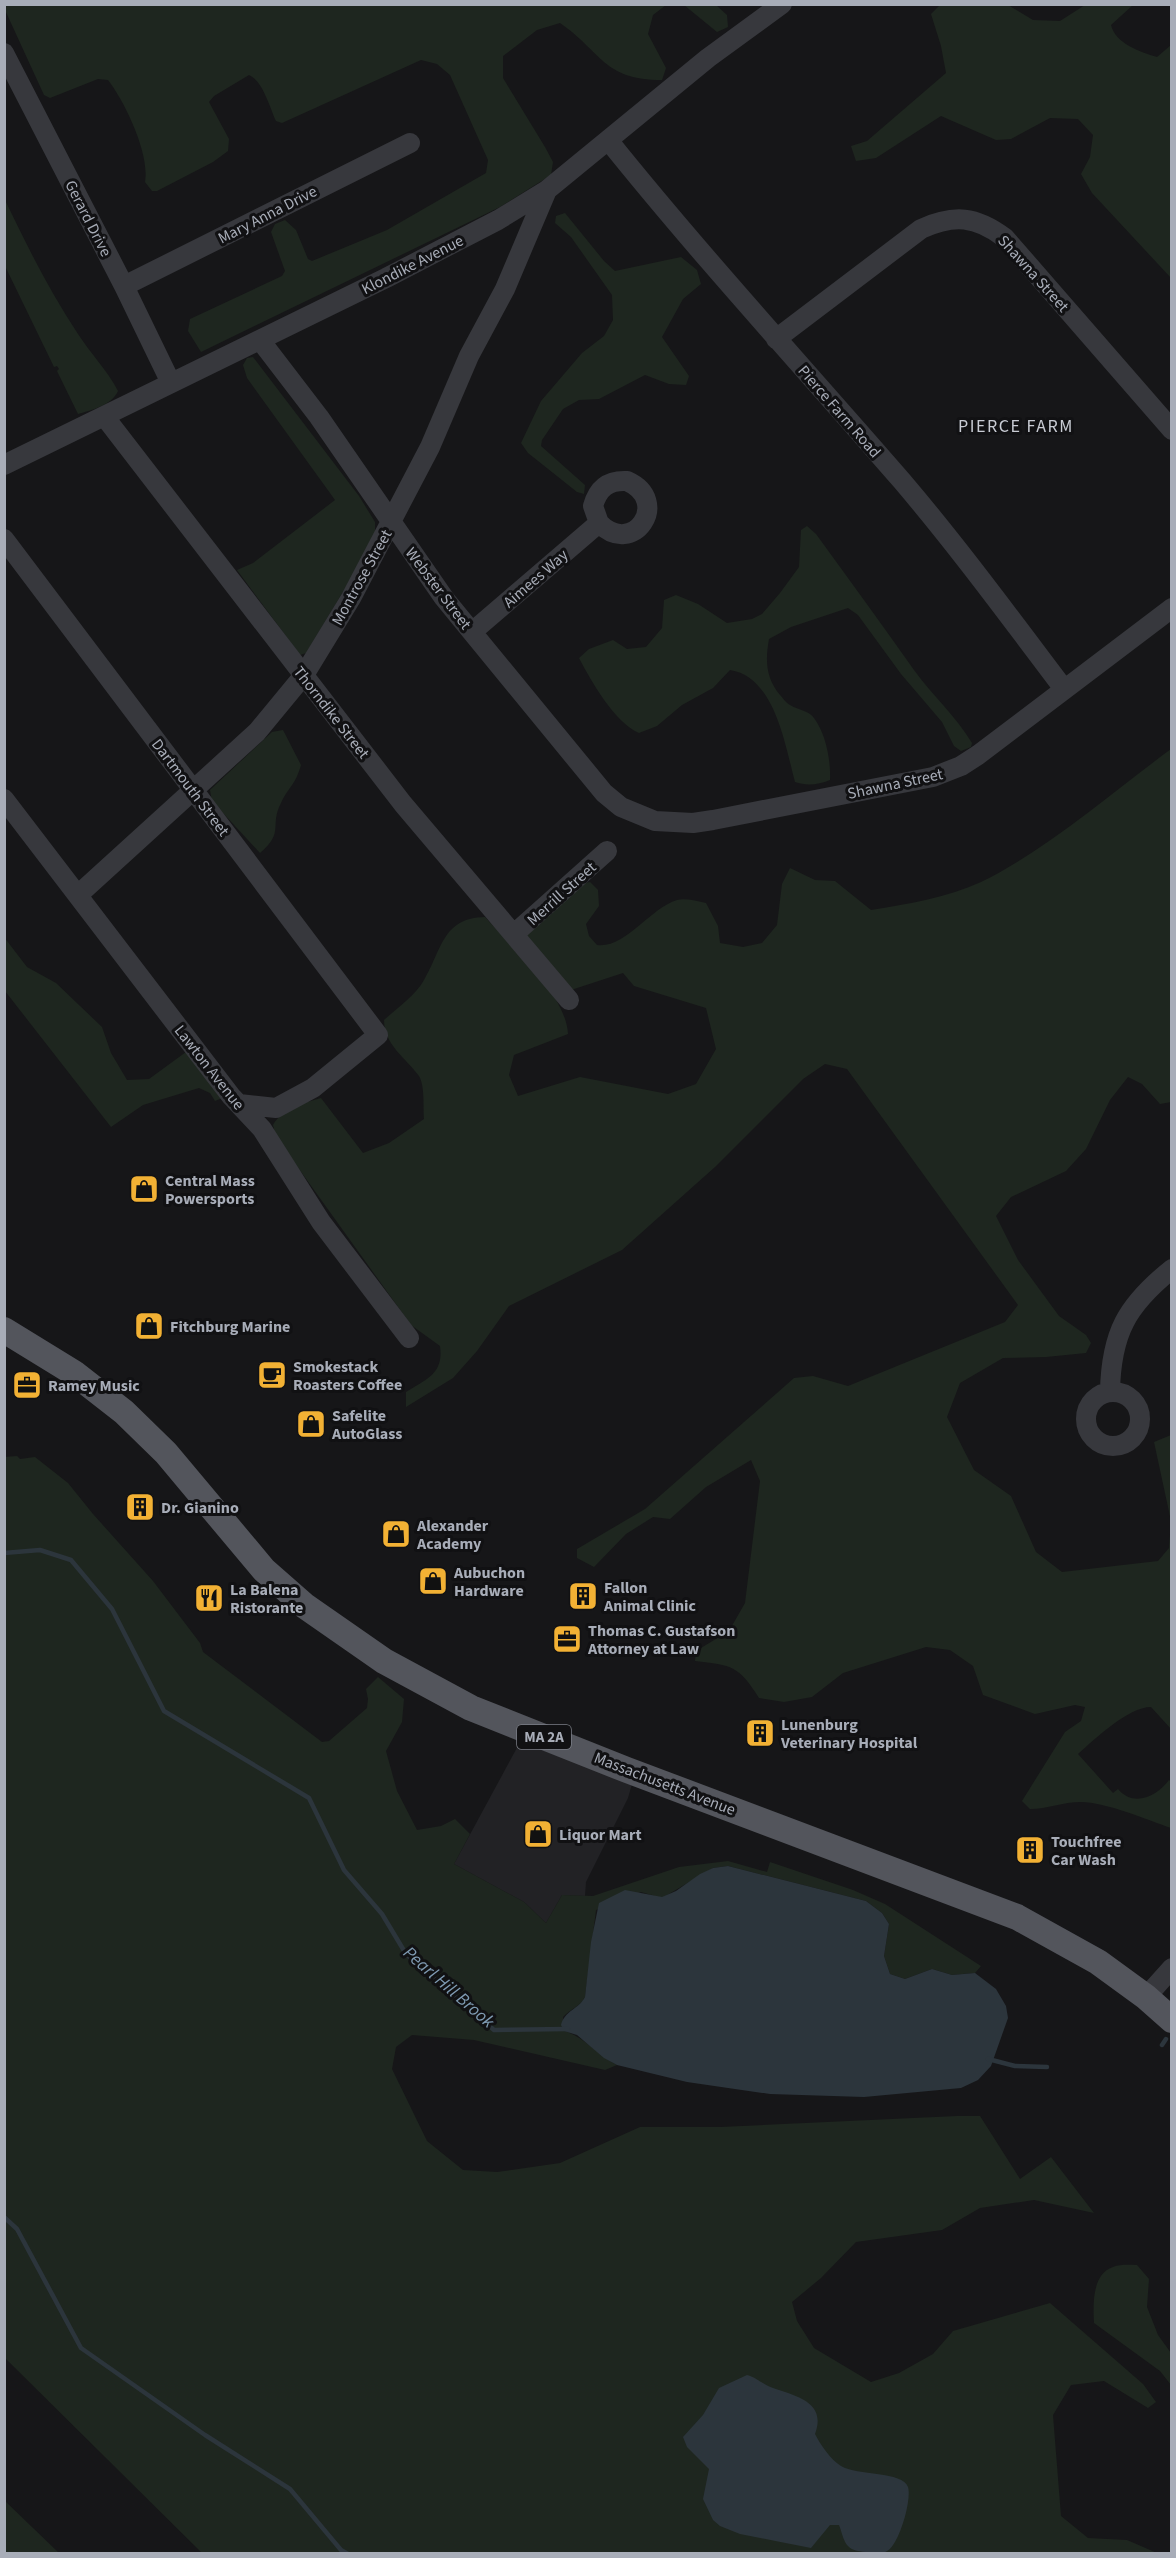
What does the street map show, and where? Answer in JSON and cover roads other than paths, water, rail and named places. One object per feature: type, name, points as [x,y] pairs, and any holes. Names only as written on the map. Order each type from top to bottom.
[{"type":"main road","name":"Massachusetts Avenue","points":[[7,1335],[74,1373],[138,1425],[166,1452],[264,1570],[297,1600],[335,1629],[433,1689],[471,1708],[627,1770],[1017,1917],[1072,1946],[1146,1997],[1169,2018]]},
{"type":"street","name":"Klondike Avenue","points":[[4,465],[498,220],[547,190],[708,58],[782,4]]},
{"type":"street","name":"Gerard Drive","points":[[4,53],[124,286],[171,383]]},
{"type":"street","name":"Pierce Farm Road","points":[[608,140],[670,216],[909,490],[963,556],[1064,689]]},
{"type":"street","name":"Mary Anna Drive","points":[[124,286],[410,143]]},
{"type":"street","name":"Montrose Street","points":[[78,895],[257,732],[304,675],[351,598],[430,447],[470,356],[505,290],[547,190]]},
{"type":"street","name":"Shawna Street","points":[[777,339],[921,230],[950,219],[976,222],[989,226],[1005,238],[1172,430]]},
{"type":"street","points":[[498,220],[514,235],[518,256]]},
{"type":"street","name":"Webster Street","points":[[260,340],[472,632],[587,775],[621,807],[640,816]]},
{"type":"street","name":"Thorndike Street","points":[[104,416],[438,847],[569,1000]]},
{"type":"street","name":"Aimees Way","points":[[472,632],[599,523]]},
{"type":"street","name":"Dartmouth Street","points":[[4,539],[378,1035],[313,1088],[276,1108],[239,1104]]},
{"type":"street","name":"Shawna Street","points":[[640,816],[655,821],[674,823],[703,822],[943,774],[970,761],[1172,608]]},
{"type":"street","name":"Lawton Avenue","points":[[4,799],[14,826],[78,895],[239,1104],[261,1129],[321,1222],[409,1338]]},
{"type":"street","name":"Merrill Street","points":[[514,934],[607,851]]},
{"type":"street","points":[[1110,1392],[1112,1363],[1119,1334],[1127,1315],[1144,1293],[1172,1269]]},
{"type":"street","points":[[1146,1997],[1172,1968]]},
{"type":"waterway","name":"Pearl Hill Brook","points":[[4,1553],[40,1550],[71,1560],[112,1609],[164,1711],[309,1798],[344,1870],[382,1914],[406,1954],[494,2030],[568,2029]]},
{"type":"waterway","name":"Pearl Hill Brook","points":[[1162,2045],[1166,2039]]},
{"type":"waterway","name":"Pearl Hill Brook","points":[[988,2059],[1015,2066],[1047,2067]]},
{"type":"waterway","points":[[4,2217],[17,2229],[81,2348],[205,2435],[290,2489],[341,2550],[348,2554]]},
{"type":"place","name":"Central Mass Powersports","points":[[144,1189]]},
{"type":"place","name":"Fitchburg Marine","points":[[149,1326]]},
{"type":"place","name":"Smokestack Roasters Coffee","points":[[272,1375]]},
{"type":"place","name":"Ramey Music","points":[[27,1385]]},
{"type":"place","name":"Safelite AutoGlass","points":[[311,1424]]},
{"type":"place","name":"Dr. Gianino","points":[[140,1507]]},
{"type":"place","name":"Alexander Academy","points":[[396,1534]]},
{"type":"place","name":"Aubuchon Hardware","points":[[433,1581]]},
{"type":"place","name":"Fallon Animal Clinic","points":[[583,1596]]},
{"type":"place","name":"La Balena Ristorante","points":[[209,1598]]},
{"type":"place","name":"Thomas C. Gustafson Attorney at Law","points":[[567,1639]]},
{"type":"place","name":"Lunenburg Veterinary Hospital","points":[[760,1733]]},
{"type":"place","name":"Liquor Mart","points":[[538,1834]]},
{"type":"place","name":"Touchfree Car Wash","points":[[1030,1850]]},
{"type":"district","name":"PIERCE FARM","points":[[1016,426]]}]
